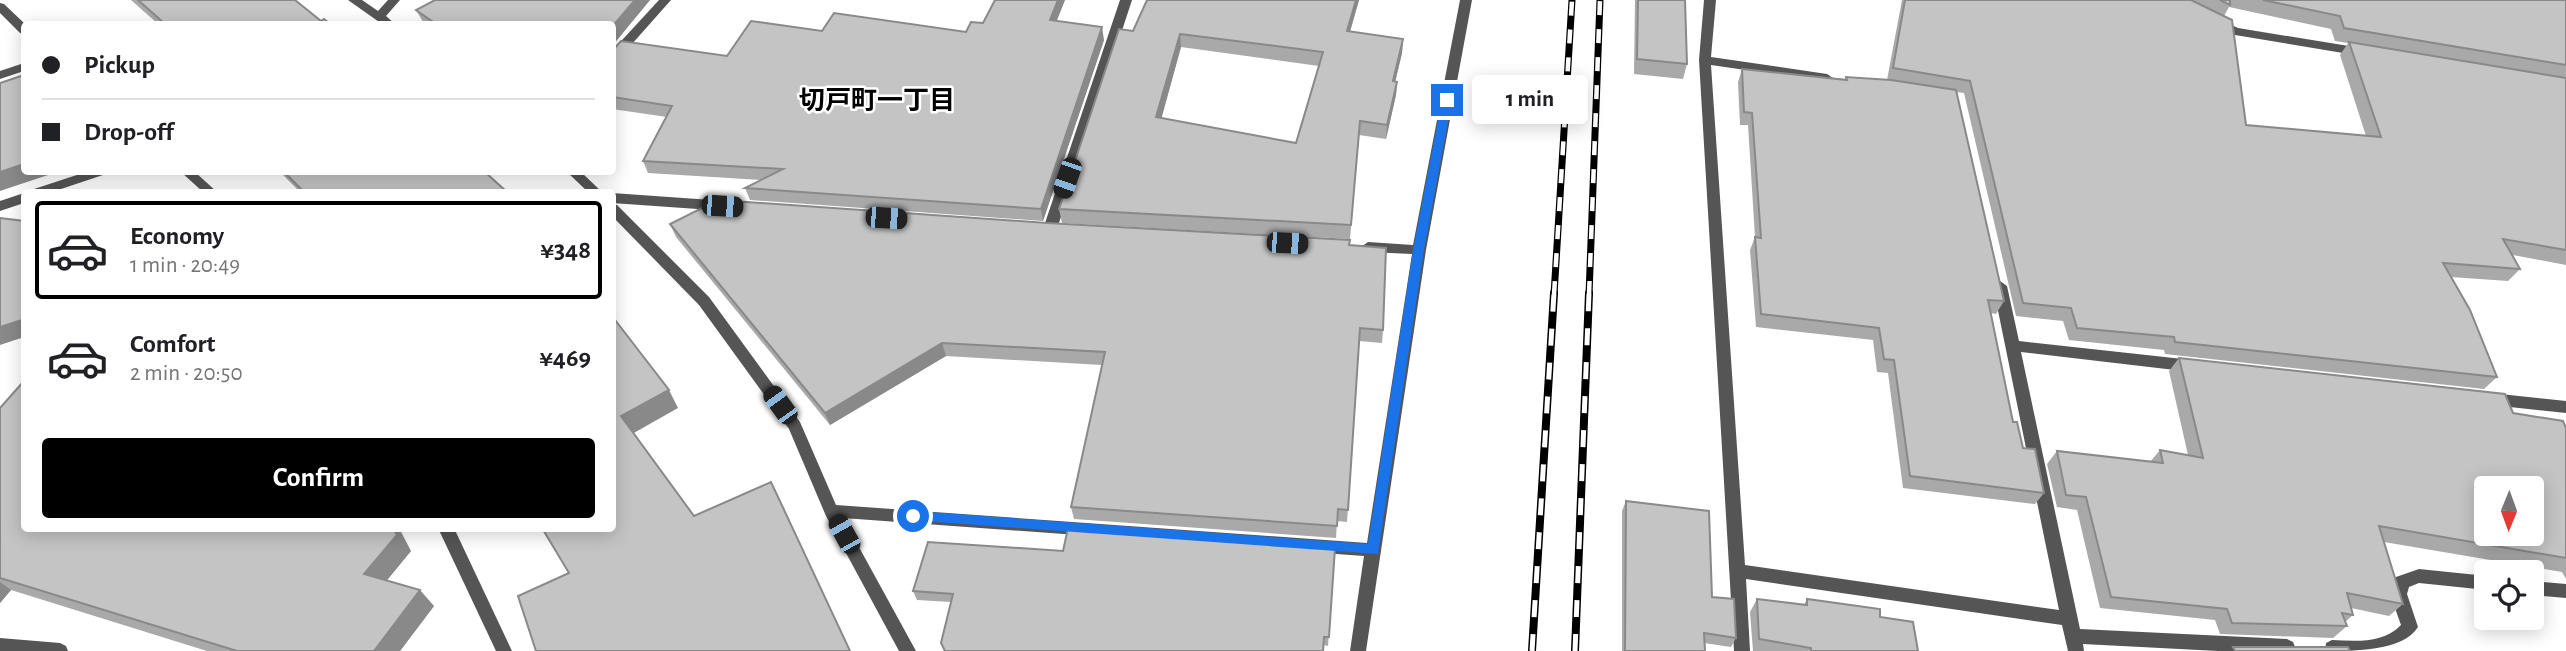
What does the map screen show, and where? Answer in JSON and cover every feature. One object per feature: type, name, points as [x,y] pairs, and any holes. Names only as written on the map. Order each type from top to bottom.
[{"type":"street","points":[[354,0],[384,21],[394,0]]},
{"type":"street","points":[[616,55],[665,0]]},
{"type":"street","points":[[1050,229],[1126,0]]},
{"type":"street","points":[[1358,651],[1419,250],[1466,0]]},
{"type":"street","points":[[1710,0],[1705,60],[1742,651]]},
{"type":"street","points":[[0,7],[21,27]]},
{"type":"street","points":[[2202,15],[2235,31],[2379,54]]},
{"type":"street","points":[[1705,60],[1838,80]]},
{"type":"street","points":[[0,75],[21,68]]},
{"type":"street","points":[[48,189],[89,175]]},
{"type":"street","points":[[190,175],[205,189]]},
{"type":"street","points":[[576,175],[593,189]]},
{"type":"street","points":[[616,198],[736,207]]},
{"type":"street","points":[[0,206],[21,199]]},
{"type":"street","points":[[616,212],[704,301],[795,425],[831,511],[908,651]]},
{"type":"street","points":[[1350,246],[1419,250]]},
{"type":"street","points":[[1995,267],[2073,635]]},
{"type":"street","points":[[2013,346],[2207,367]]},
{"type":"street","points":[[2469,397],[2566,407]]},
{"type":"street","points":[[831,511],[1373,550]]},
{"type":"street","points":[[448,532],[504,651]]},
{"type":"street","points":[[1737,571],[2073,635],[2216,645],[2388,650],[2402,640],[2410,627],[2399,594],[2402,582],[2418,576],[2474,582]]},
{"type":"street","points":[[2544,589],[2566,591]]},
{"type":"street","points":[[0,646],[60,651]]},
{"type":"building","points":[[138,0],[295,0],[321,21],[162,21]]},
{"type":"building","points":[[435,0],[635,0],[616,22],[432,21],[416,10]]},
{"type":"building","points":[[995,0],[1058,0],[1050,20],[1102,27],[1041,209],[745,188],[783,169],[643,161],[672,106],[616,98],[616,47],[621,41],[727,56],[751,21],[822,31],[834,13],[966,32],[971,22],[983,23]]},
{"type":"building","points":[[1147,0],[1356,0],[1347,31],[1403,39],[1393,81],[1397,82],[1387,125],[1360,121],[1351,225],[1059,209],[1119,29],[1133,31]],"holes":[[[1180,34],[1323,52],[1296,143],[1156,117]]]},
{"type":"building","points":[[1638,0],[1685,0],[1687,64],[1637,59]]},
{"type":"building","points":[[1905,0],[2191,0],[2232,20],[2246,125],[2381,137],[2349,42],[2566,78],[2566,250],[2503,239],[2520,269],[2443,263],[2470,310],[2497,377],[2175,342],[2174,337],[2077,328],[2071,308],[2023,303],[1970,81],[1893,68]]},
{"type":"building","points":[[2263,0],[2566,0],[2566,65],[2344,28],[2340,16]]},
{"type":"building","points":[[1742,69],[1847,80],[1846,77],[1891,80],[1956,90],[2004,301],[1988,300],[2013,422],[2017,422],[2023,448],[2035,449],[2044,493],[1910,476],[1894,360],[1884,359],[1879,328],[1761,314],[1755,237],[1761,238],[1752,113],[1744,112]]},
{"type":"building","points":[[21,76],[21,165],[0,172],[0,83]]},
{"type":"building","points":[[287,175],[488,175],[504,189],[301,189]]},
{"type":"building","points":[[718,200],[1047,223],[1350,240],[1349,245],[1386,248],[1383,330],[1360,328],[1348,510],[1338,509],[1337,526],[1071,507],[1105,352],[942,343],[825,413],[670,224]]},
{"type":"building","points":[[0,218],[21,221],[21,320],[0,327]]},
{"type":"building","points":[[616,321],[669,390],[621,416],[694,516],[771,482],[850,651],[536,651],[518,596],[569,573],[544,532],[616,532]]},
{"type":"building","points":[[2179,358],[2505,394],[2513,413],[2563,421],[2566,428],[2566,558],[2496,546],[2544,546],[2544,476],[2474,476],[2474,542],[2379,526],[2403,604],[2347,593],[2353,615],[2342,613],[2347,626],[2232,623],[2227,609],[2111,597],[2086,497],[2066,495],[2057,451],[2163,463],[2160,450],[2203,458]]},
{"type":"building","points":[[21,384],[21,532],[395,532],[397,535],[364,574],[420,590],[374,651],[237,651],[0,578],[0,408]]},
{"type":"building","points":[[1626,501],[1709,511],[1712,597],[1734,599],[1736,638],[1704,633],[1705,651],[1625,651]]},
{"type":"building","points":[[1068,528],[1335,548],[1329,637],[1324,637],[1323,651],[945,651],[941,643],[953,594],[913,591],[928,542],[1063,551]]},
{"type":"building","points":[[1757,599],[1807,605],[1807,599],[1880,609],[1880,617],[1913,622],[1918,651],[1811,651],[1811,648],[1759,639]]},
{"type":"building","points":[[2233,647],[2348,647],[2350,651],[2235,651]]},
{"type":"railway","points":[[1554,295],[1572,0]]},
{"type":"railway","points":[[1589,295],[1600,0]]},
{"type":"railway","points":[[1532,651],[1554,293]]},
{"type":"railway","points":[[1575,651],[1589,293]]},
{"type":"district","name":"切戸町一丁目","points":[[877,101]]},
{"type":"route","points":[[913,516],[1373,550],[1419,250],[1447,100]]}]
